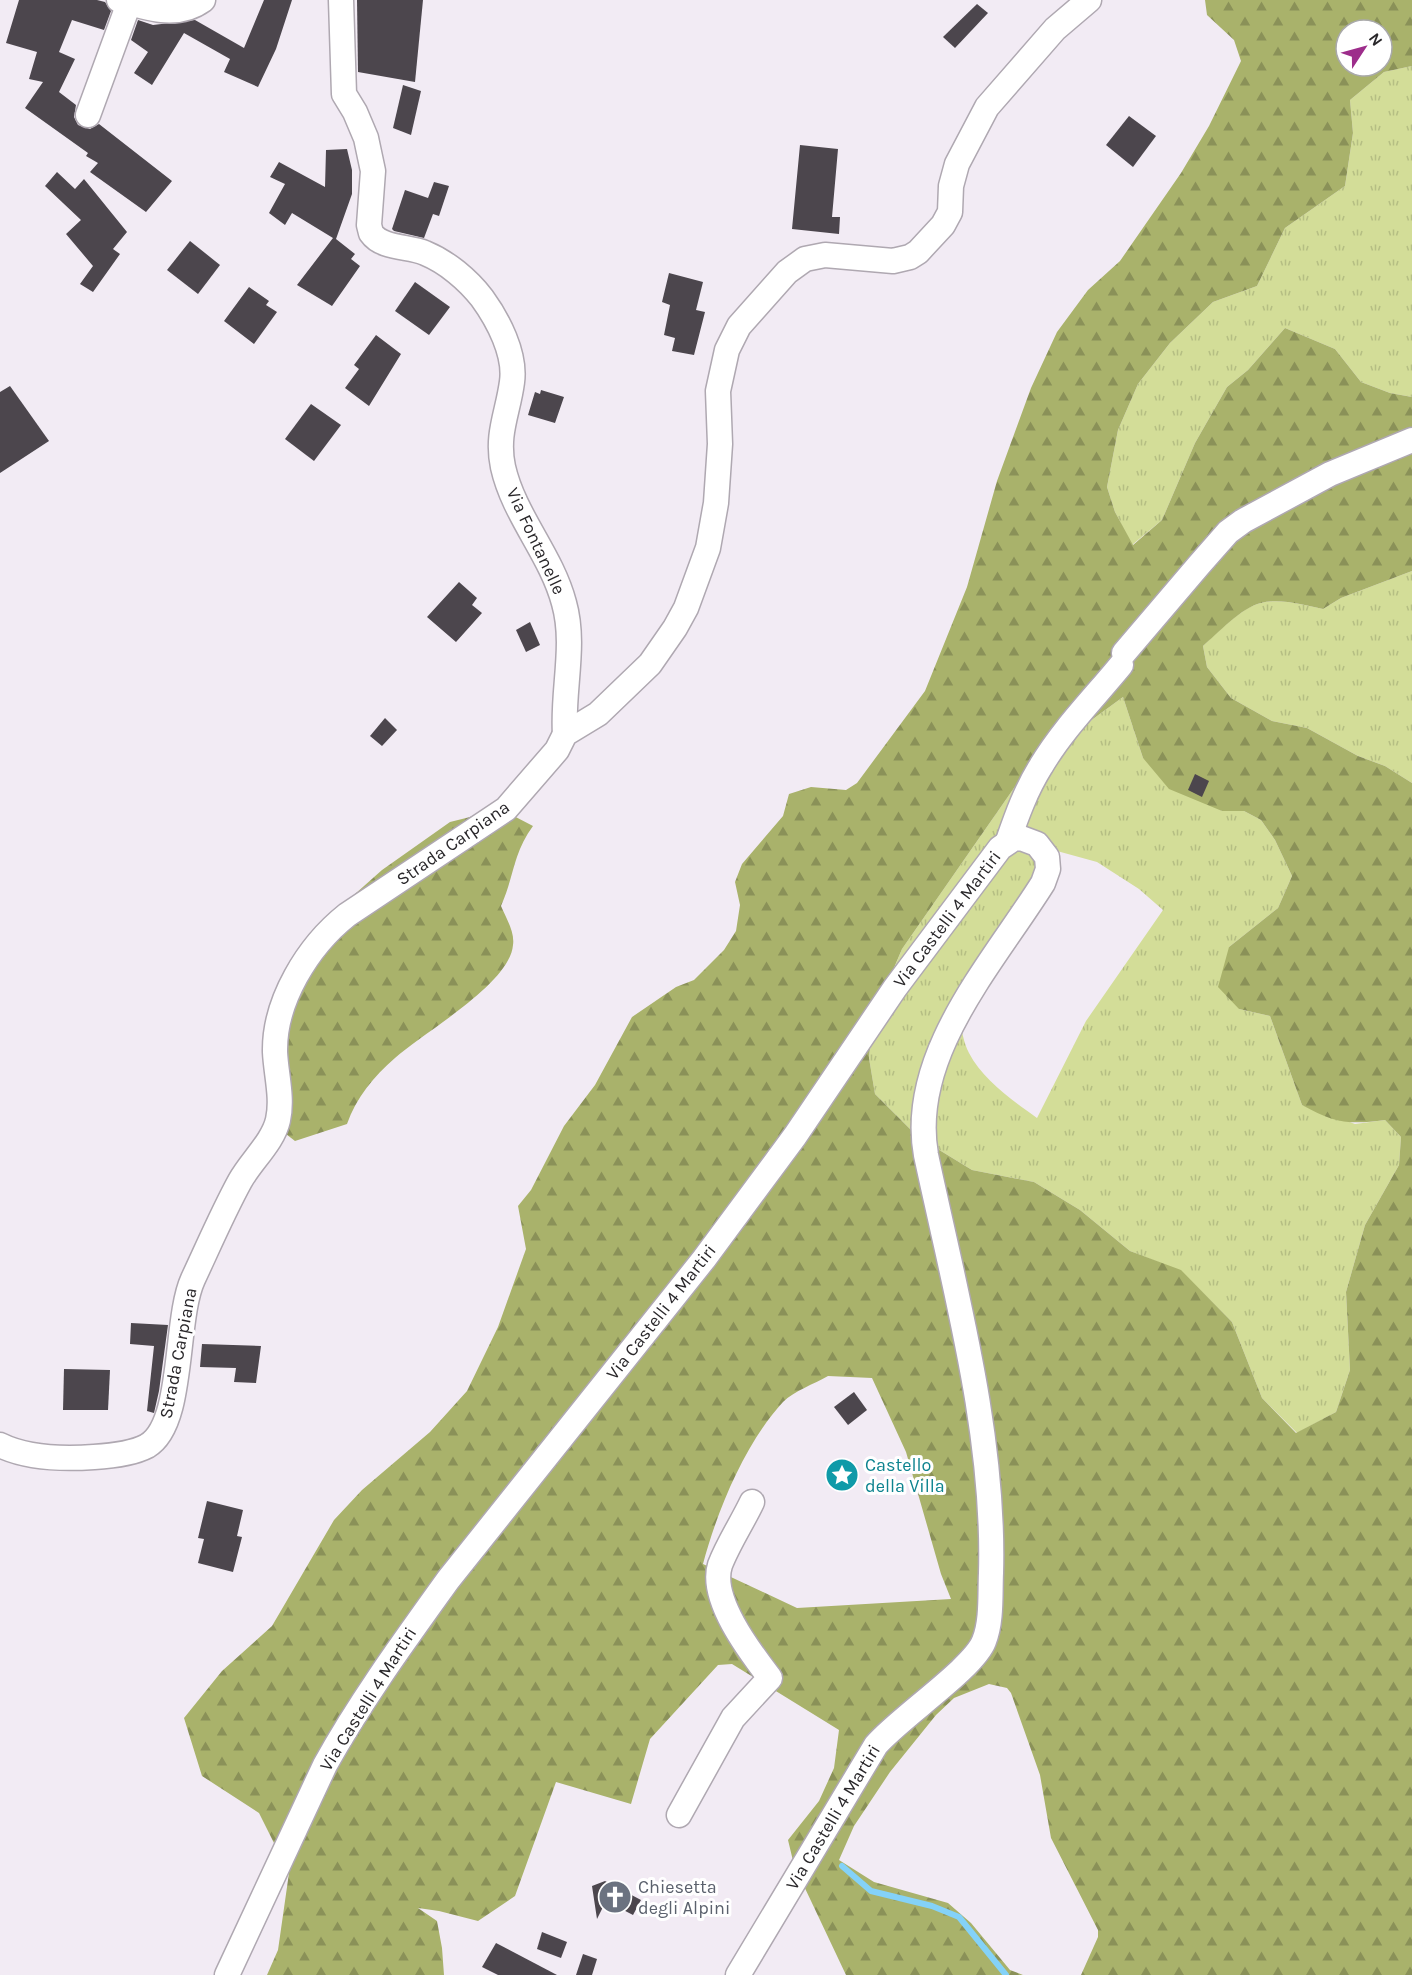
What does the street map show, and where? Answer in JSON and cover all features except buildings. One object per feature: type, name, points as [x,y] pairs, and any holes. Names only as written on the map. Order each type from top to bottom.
[{"type":"street","points":[[88,115],[124,1],[167,12],[179,10],[203,0]]},
{"type":"street","name":"Via Fontanelle","points":[[341,0],[344,94],[366,138],[373,171],[369,225],[371,233],[383,242],[427,254],[456,272],[489,308],[510,356],[512,381],[502,421],[501,436],[503,468],[516,504],[552,569],[565,604],[569,641],[565,685],[566,734]]},
{"type":"street","name":"Strada Carpiana","points":[[0,1445],[9,1450],[45,1455],[97,1457],[139,1449],[148,1445],[160,1431],[167,1420],[174,1389],[180,1330],[192,1282],[240,1182],[270,1139],[278,1122],[280,1107],[276,1035],[287,996],[297,976],[334,926],[506,809],[557,750],[566,734],[598,714],[634,681],[662,648],[686,608],[702,567],[714,524],[720,444],[718,391],[727,350],[739,326],[787,272],[805,259],[825,255],[893,261],[918,252],[942,225],[950,212],[951,186],[957,164],[987,107],[1055,29],[1089,0]]},
{"type":"street","points":[[1008,842],[1022,803],[1042,764],[1080,711],[1199,564],[1228,532],[1243,521],[1330,474],[1412,440]]},
{"type":"street","name":"Via Castelli 4 Martiri","points":[[227,1975],[325,1765],[344,1731],[411,1631],[448,1580],[704,1259],[795,1136],[918,955],[985,866],[1008,842],[1021,838],[1037,844],[1047,857],[1046,877],[945,1038],[933,1068],[922,1117],[926,1155],[981,1423],[992,1508],[990,1606],[985,1641],[967,1664],[888,1731],[876,1745],[738,1975]]},
{"type":"street","points":[[679,1815],[733,1718],[770,1678],[736,1632],[723,1598],[718,1574],[752,1502]]},
{"type":"green space","points":[[1205,0],[1412,0],[1412,66],[1394,70],[1394,18],[1334,18],[1334,78],[1377,78],[1350,100],[1353,133],[1345,186],[1285,228],[1257,286],[1213,302],[1170,343],[1138,384],[1118,430],[1107,487],[1115,512],[1133,545],[1162,520],[1195,443],[1227,387],[1248,370],[1285,328],[1335,349],[1361,382],[1390,393],[1412,397],[1412,571],[1341,598],[1323,609],[1284,602],[1261,603],[1238,615],[1203,646],[1207,667],[1231,698],[1272,721],[1307,728],[1358,756],[1385,766],[1412,783],[1412,1975],[1081,1975],[1098,1937],[1098,1930],[1051,1838],[1040,1775],[1011,1693],[1007,1688],[989,1684],[954,1698],[936,1715],[890,1772],[854,1826],[839,1860],[874,1882],[948,1903],[971,1923],[1010,1970],[1023,1975],[846,1975],[794,1865],[788,1840],[819,1801],[834,1768],[839,1730],[732,1664],[718,1665],[650,1739],[631,1804],[556,1782],[515,1896],[478,1921],[418,1908],[437,1921],[444,1975],[267,1975],[278,1950],[289,1873],[259,1813],[202,1776],[184,1718],[222,1671],[272,1626],[334,1520],[362,1490],[430,1432],[467,1391],[498,1327],[526,1249],[518,1206],[531,1190],[564,1126],[595,1085],[632,1017],[676,987],[694,980],[724,950],[736,931],[740,905],[735,882],[742,864],[783,816],[789,794],[811,787],[846,790],[857,783],[925,691],[967,587],[997,481],[1031,388],[1057,332],[1088,290],[1120,261],[1181,173],[1209,126],[1241,61],[1234,40],[1207,15]],"holes":[[[1123,697],[1143,758],[1169,789],[1222,811],[1244,811],[1261,820],[1275,840],[1292,876],[1278,908],[1229,947],[1218,987],[1239,1009],[1270,1016],[1302,1105],[1323,1116],[1342,1121],[1385,1120],[1401,1137],[1399,1165],[1365,1225],[1346,1292],[1350,1370],[1336,1412],[1296,1433],[1262,1398],[1232,1322],[1181,1270],[1130,1251],[1080,1210],[1034,1182],[972,1170],[918,1137],[875,1094],[869,1058],[873,1017],[902,949],[1030,765]],[[828,1376],[872,1378],[906,1452],[941,1574],[951,1599],[797,1608],[703,1564],[724,1500],[756,1437],[783,1402],[798,1391]]]},
{"type":"green space","points":[[1412,66],[1412,397],[1390,393],[1361,382],[1335,349],[1285,328],[1248,370],[1227,387],[1195,443],[1162,520],[1132,545],[1115,512],[1107,487],[1118,430],[1138,384],[1170,343],[1213,302],[1257,286],[1285,228],[1345,186],[1353,133],[1350,100],[1377,78],[1394,78],[1394,70]]},
{"type":"green space","points":[[1412,571],[1412,783],[1385,766],[1358,756],[1307,728],[1272,721],[1231,698],[1207,667],[1203,646],[1230,621],[1254,605],[1284,602],[1323,609],[1341,598]]},
{"type":"green space","points":[[1123,697],[1143,758],[1222,811],[1244,811],[1261,820],[1275,840],[1292,876],[1278,908],[1229,947],[1239,1009],[1270,1016],[1302,1105],[1355,1124],[1385,1120],[1401,1137],[1399,1165],[1365,1225],[1346,1292],[1350,1370],[1336,1412],[1297,1433],[1262,1398],[1232,1322],[1181,1271],[1130,1251],[1080,1210],[1034,1182],[972,1170],[918,1137],[875,1094],[869,1058],[874,1017],[902,949],[1030,765]],"holes":[[[1057,851],[1097,862],[1139,889],[1163,910],[1086,1021],[1037,1118],[999,1089],[975,1063],[965,1044],[958,1012]]]},
{"type":"green space","points":[[493,805],[533,826],[521,846],[501,906],[513,935],[513,945],[508,960],[482,991],[408,1047],[380,1072],[366,1088],[347,1124],[295,1141],[273,1124],[302,949],[355,894],[382,870],[450,822],[470,817]]},
{"type":"waterway","points":[[842,1866],[871,1891],[932,1906],[959,1917],[1006,1975]]},
{"type":"place","name":"Castello della Villa","points":[[842,1475]]},
{"type":"place","name":"Chiesetta degli Alpini","points":[[615,1897]]}]
